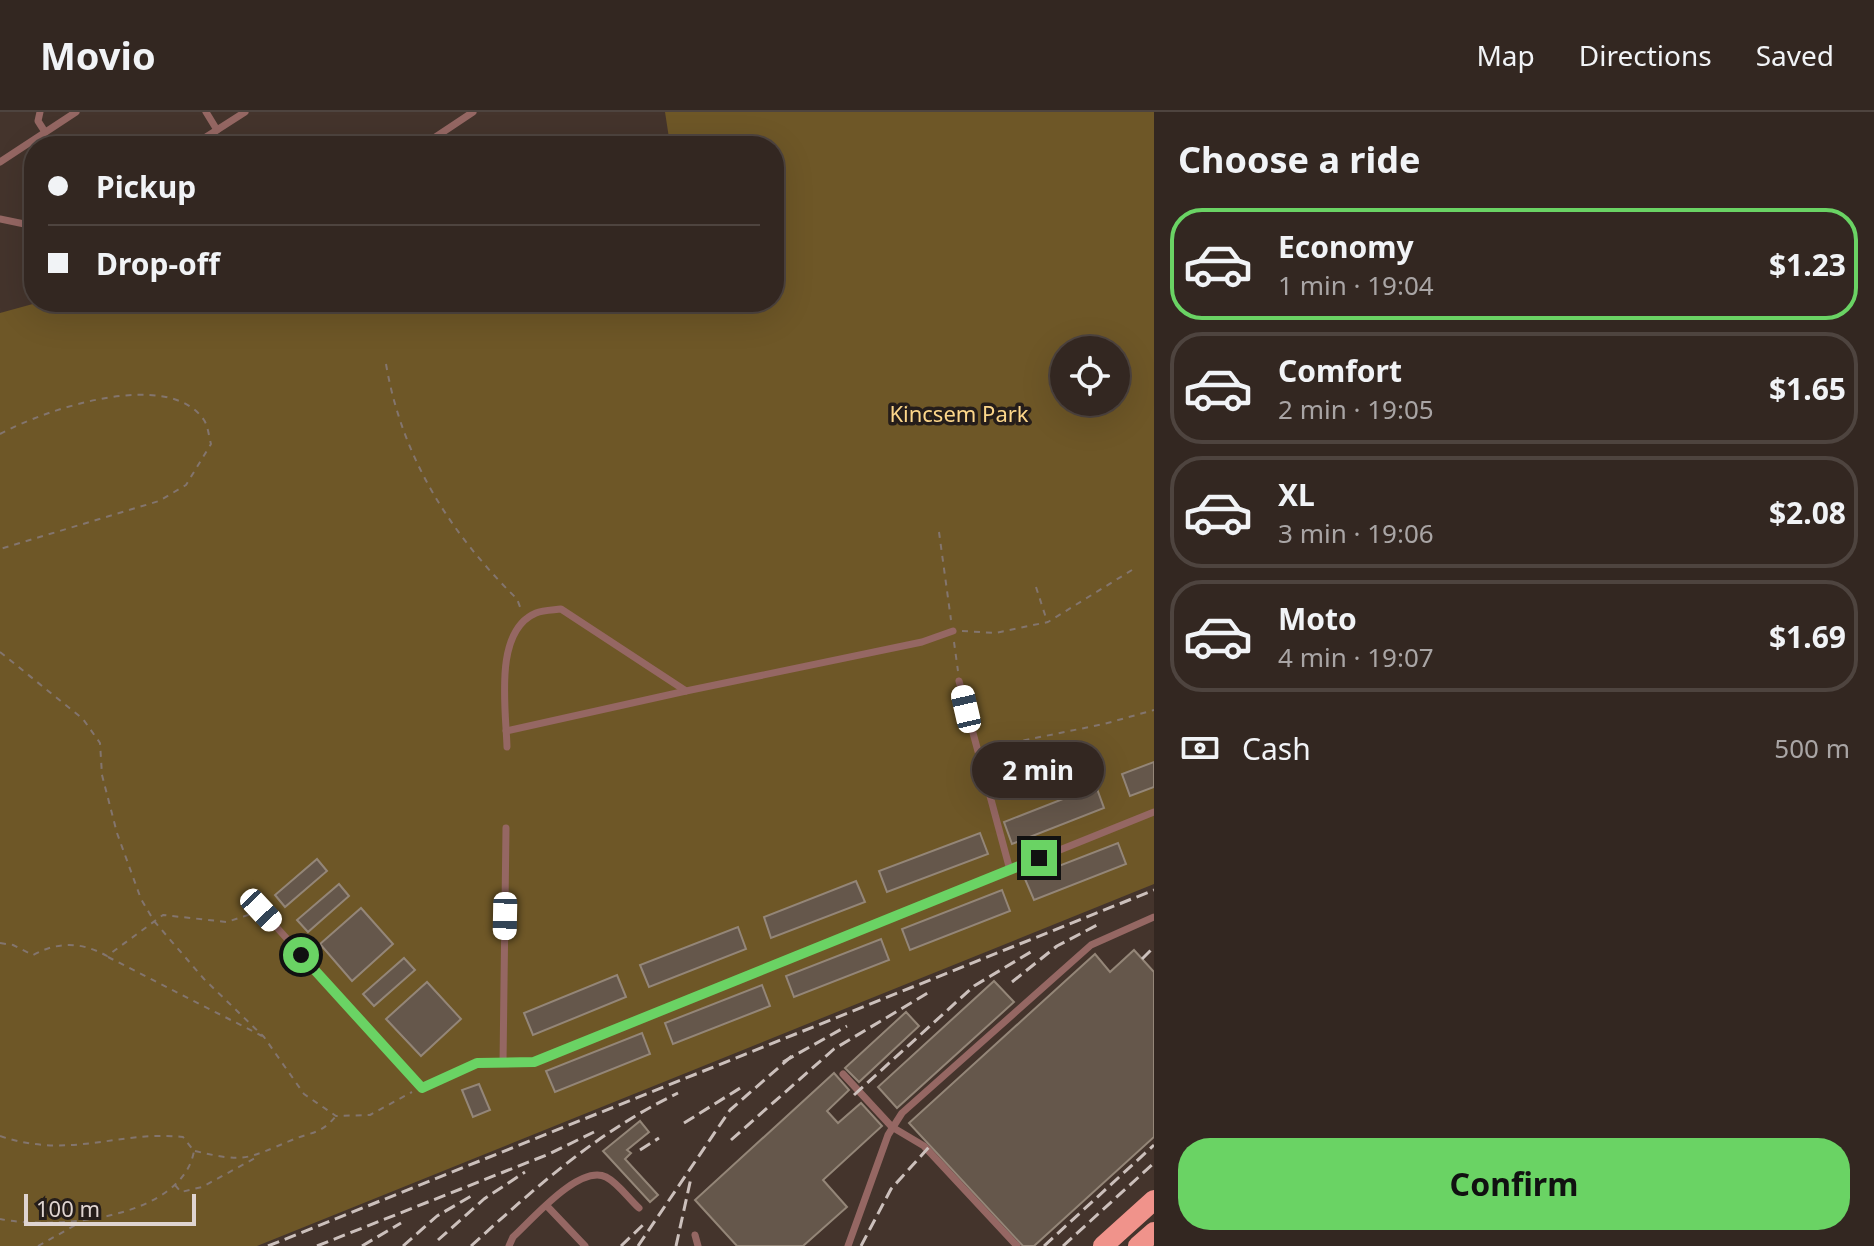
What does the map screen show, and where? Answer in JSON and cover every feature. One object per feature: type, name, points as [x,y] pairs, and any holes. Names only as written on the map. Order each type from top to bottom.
[{"type":"main road","points":[[1103,1246],[1154,1200]]},
{"type":"main road","points":[[1138,1246],[1154,1232]]},
{"type":"lane","points":[[40,112],[38,121],[45,132]]},
{"type":"lane","points":[[39,136],[76,112]]},
{"type":"lane","points":[[206,112],[217,130]]},
{"type":"lane","points":[[208,136],[245,112]]},
{"type":"lane","points":[[437,136],[473,112]]},
{"type":"lane","points":[[0,162],[24,146]]},
{"type":"lane","points":[[0,219],[24,224]]},
{"type":"lane","points":[[507,747],[505,656],[525,620],[537,613],[561,609],[686,691]]},
{"type":"lane","points":[[506,731],[922,642],[953,631]]},
{"type":"lane","points":[[959,681],[1010,870]]},
{"type":"lane","points":[[261,910],[422,1088],[477,1063],[534,1062],[1154,812]]},
{"type":"lane","points":[[503,1063],[506,828]]},
{"type":"lane","points":[[848,1246],[892,1127],[1085,950],[1154,917]]},
{"type":"lane","points":[[843,1074],[892,1127],[924,1146],[1017,1246]]},
{"type":"lane","points":[[509,1246],[513,1237],[577,1180],[597,1175],[610,1179],[639,1208]]},
{"type":"lane","points":[[547,1206],[585,1246]]},
{"type":"lane","points":[[695,1235],[698,1246]]},
{"type":"path","points":[[386,364],[409,452],[460,538],[517,599],[525,620]]},
{"type":"path","points":[[0,434],[28,419],[111,399],[161,394],[187,404],[205,421],[211,444],[186,485],[159,501],[0,549]]},
{"type":"path","points":[[939,532],[959,681]]},
{"type":"path","points":[[953,631],[995,633],[1048,622],[1132,570]]},
{"type":"path","points":[[1036,587],[1048,622]]},
{"type":"path","points":[[0,652],[83,719],[100,743],[102,775],[117,833],[141,899],[154,921],[204,979],[264,1037],[304,1094],[336,1116],[370,1115],[422,1088]]},
{"type":"path","points":[[974,743],[996,746],[1011,744],[1154,710]]},
{"type":"path","points":[[107,956],[163,915],[227,922],[261,910]]},
{"type":"path","points":[[0,943],[13,945],[33,955],[49,947],[85,944],[264,1037]]},
{"type":"path","points":[[175,1185],[181,1192],[202,1187],[294,1139],[322,1131],[336,1116]]},
{"type":"path","points":[[0,1136],[20,1143],[64,1147],[161,1135],[183,1137],[194,1151],[228,1159],[258,1156]]},
{"type":"path","points":[[0,1219],[80,1222],[119,1213],[175,1185],[190,1168],[194,1151]]},
{"type":"path","points":[[38,1246],[80,1222]]},
{"type":"green space","name":"Kincsem Park","points":[[665,112],[1154,112],[1154,884],[257,1246],[0,1246],[0,313],[24,306],[24,312],[784,312],[784,136],[669,136]]},
{"type":"building","points":[[1154,762],[1154,787],[1130,796],[1122,774]]},
{"type":"building","points":[[1096,786],[1104,808],[1012,844],[1004,822]]},
{"type":"building","points":[[980,833],[988,854],[887,892],[879,871]]},
{"type":"building","points":[[1118,843],[1126,864],[1034,900],[1025,879]]},
{"type":"building","points":[[317,859],[327,871],[285,907],[275,895]]},
{"type":"building","points":[[856,881],[865,902],[771,938],[764,917]]},
{"type":"building","points":[[339,884],[349,896],[308,932],[297,920]]},
{"type":"building","points":[[1002,890],[1010,911],[910,950],[902,929]]},
{"type":"building","points":[[361,908],[393,944],[352,981],[320,944]]},
{"type":"building","points":[[738,927],[746,949],[649,987],[640,965]]},
{"type":"building","points":[[881,939],[889,960],[794,997],[786,976]]},
{"type":"building","points":[[1134,950],[1154,972],[1154,1137],[1034,1246],[1023,1246],[909,1123],[1095,954],[1110,972]]},
{"type":"building","points":[[404,958],[415,970],[374,1006],[363,994]]},
{"type":"building","points":[[617,975],[626,997],[533,1035],[524,1013]]},
{"type":"building","points":[[994,981],[1014,1002],[897,1108],[878,1087]]},
{"type":"building","points":[[427,982],[461,1019],[421,1056],[386,1019]]},
{"type":"building","points":[[762,985],[770,1006],[673,1044],[665,1023]]},
{"type":"building","points":[[906,1012],[919,1026],[859,1082],[845,1068]]},
{"type":"building","points":[[642,1033],[650,1054],[555,1092],[546,1071]]},
{"type":"building","points":[[834,1073],[849,1090],[827,1111],[838,1123],[861,1103],[882,1126],[823,1180],[847,1207],[803,1246],[737,1246],[695,1200]]},
{"type":"building","points":[[479,1084],[490,1110],[473,1117],[462,1090]]},
{"type":"building","points":[[640,1121],[649,1132],[627,1150],[631,1153],[625,1159],[658,1195],[650,1202],[603,1151]]},
{"type":"railway","points":[[268,1246],[1154,890]]},
{"type":"railway","points":[[1012,982],[1057,946],[1099,924]]},
{"type":"railway","points":[[1142,959],[1154,947]]},
{"type":"railway","points":[[854,1095],[974,986],[1034,950]]},
{"type":"railway","points":[[731,1140],[834,1049],[931,991]]},
{"type":"railway","points":[[783,1062],[847,1026]]},
{"type":"railway","points":[[638,1246],[730,1110],[793,1055]]},
{"type":"railway","points":[[684,1123],[745,1085]]},
{"type":"railway","points":[[471,1246],[568,1162],[621,1125],[678,1093]]},
{"type":"railway","points":[[317,1246],[549,1154],[594,1132]]},
{"type":"railway","points":[[640,1150],[659,1138]]},
{"type":"railway","points":[[1044,1246],[1154,1145]]},
{"type":"railway","points":[[861,1246],[891,1189],[930,1146]]},
{"type":"railway","points":[[1063,1246],[1154,1163]]},
{"type":"railway","points":[[438,1240],[484,1199],[525,1172]]},
{"type":"railway","points":[[676,1246],[691,1178]]},
{"type":"railway","points":[[403,1246],[437,1216],[473,1195]]},
{"type":"railway","points":[[362,1246],[401,1223]]},
{"type":"railway","points":[[621,1246],[645,1223]]},
{"type":"route","points":[[301,955],[422,1088],[477,1063],[534,1062],[1039,858]]}]
